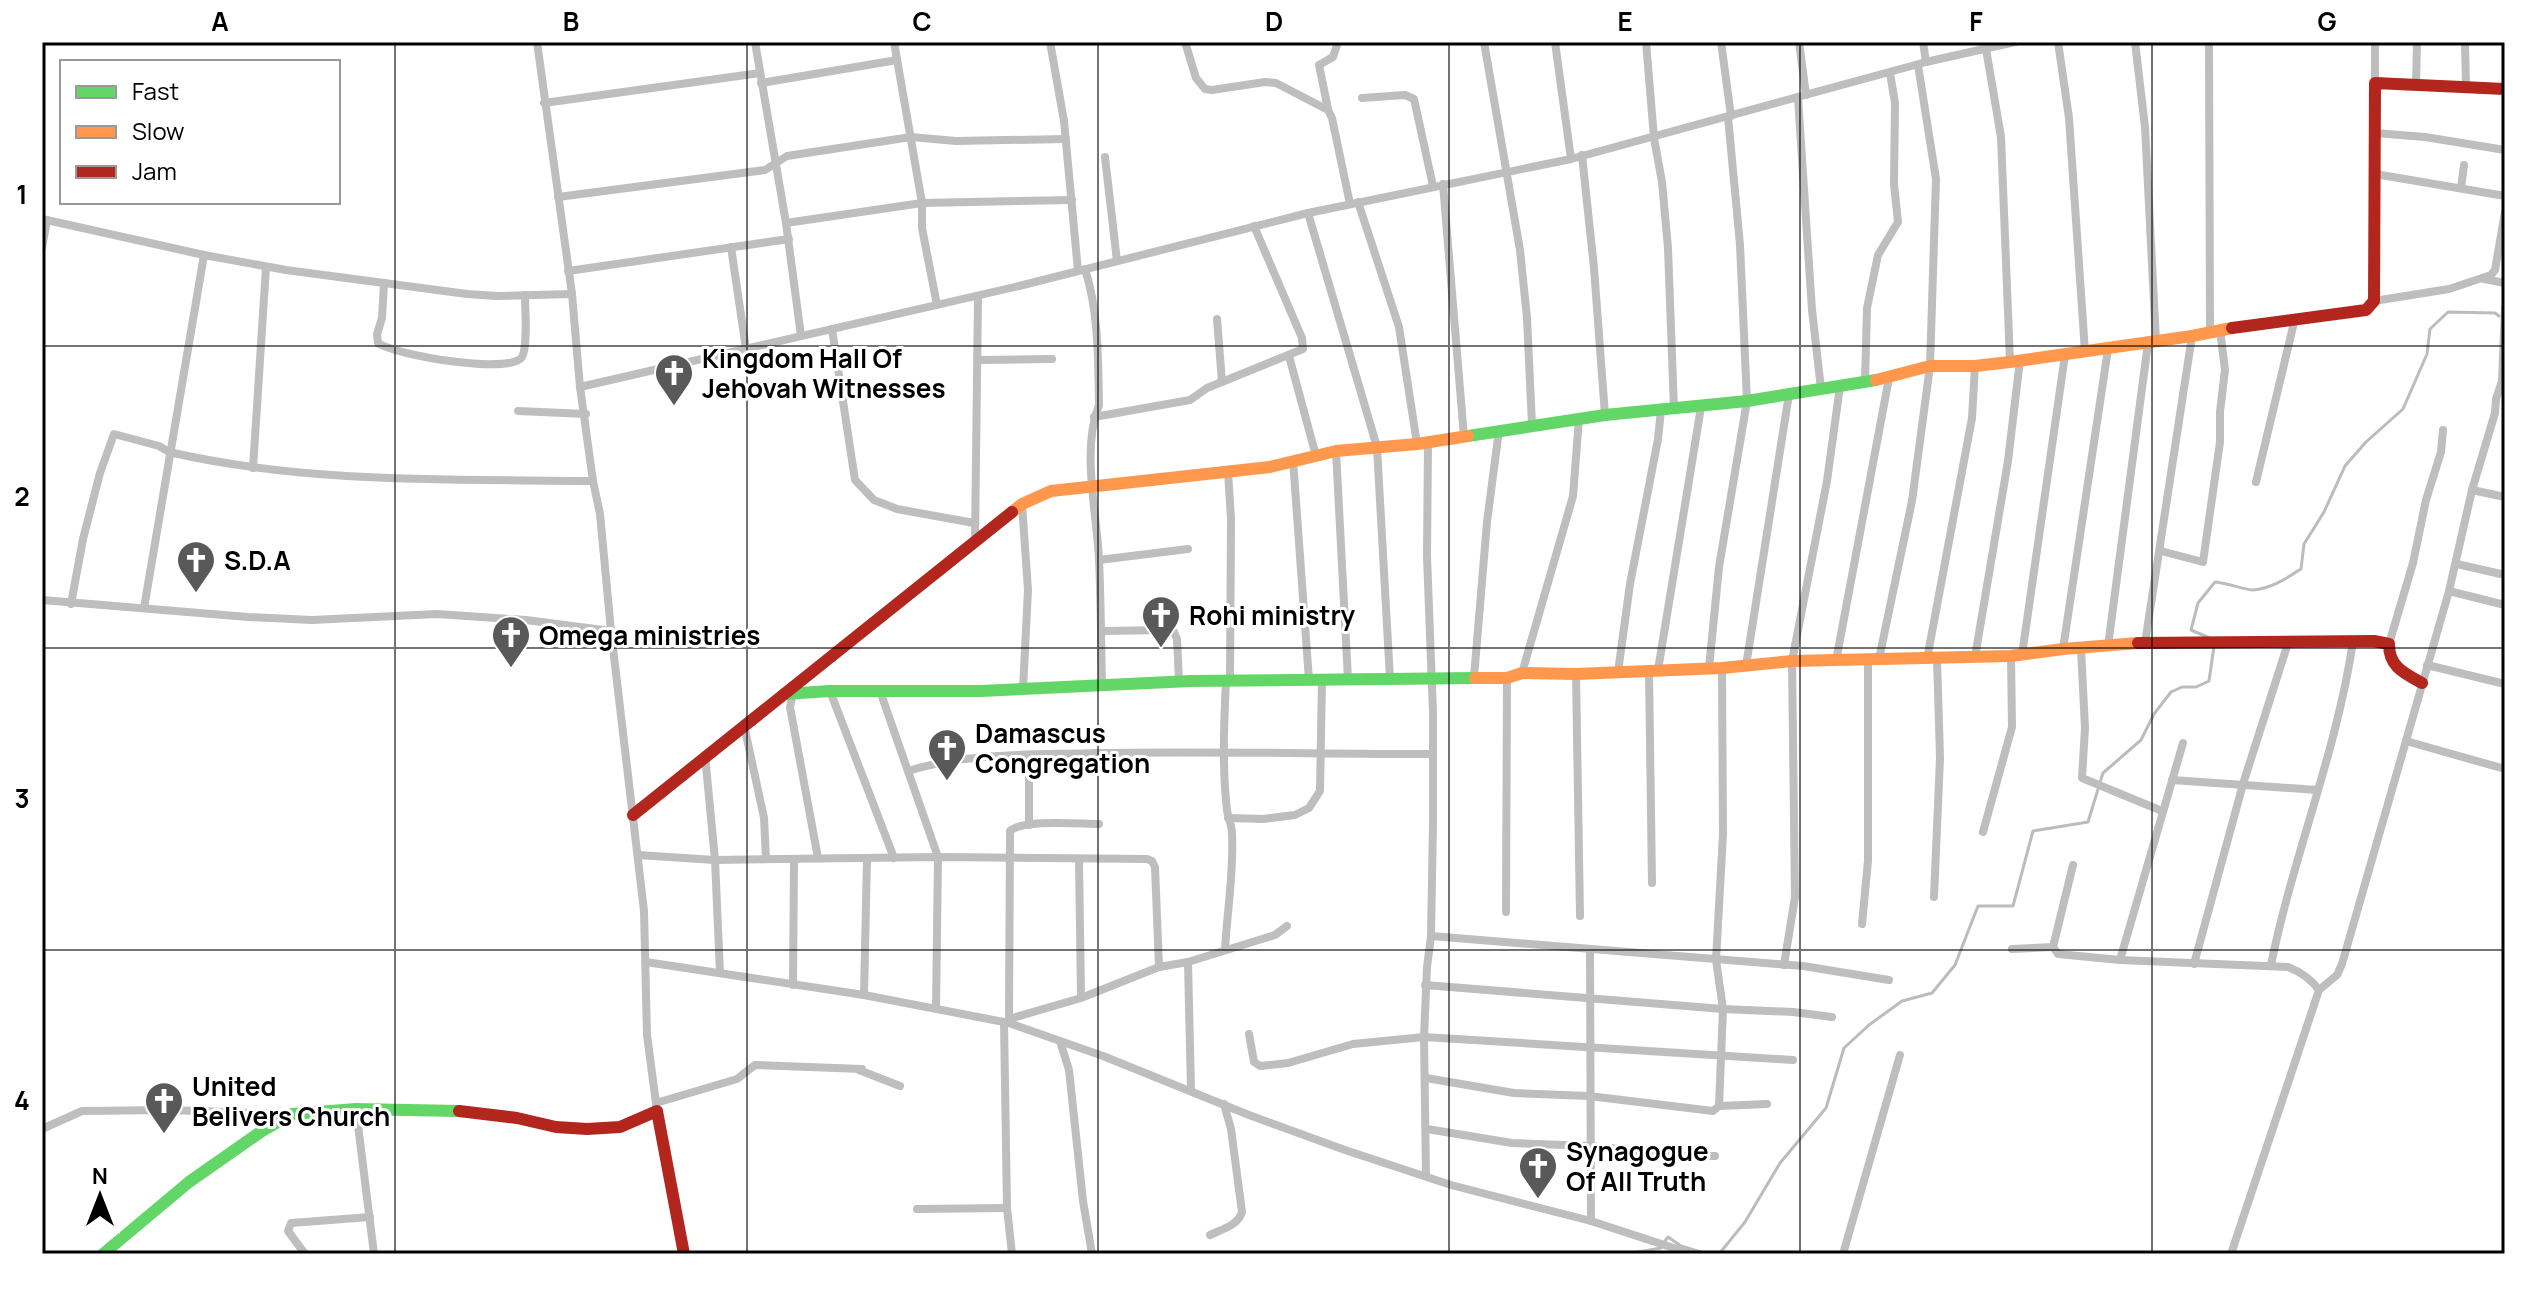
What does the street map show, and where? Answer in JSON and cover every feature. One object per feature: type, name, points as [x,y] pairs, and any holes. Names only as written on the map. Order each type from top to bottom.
[{"type":"street","points":[[537,42],[572,294],[580,387],[600,514],[638,855],[645,922],[648,1046],[684,1254]]},
{"type":"street","points":[[755,42],[789,239],[801,336]]},
{"type":"street","points":[[894,42],[937,305]]},
{"type":"street","points":[[1050,42],[1082,270],[1093,292],[1096,317],[1099,405],[1094,417],[1091,447],[1099,560],[1102,685]]},
{"type":"street","points":[[1185,42],[1196,78],[1205,89],[1276,83],[1328,110]]},
{"type":"street","points":[[1338,42],[1333,57],[1319,65],[1328,110],[1354,203],[1399,327],[1422,444],[1432,754],[1431,936],[1425,985],[1424,1037],[1426,1176]]},
{"type":"street","points":[[1484,42],[1500,123],[1524,282],[1532,425]]},
{"type":"street","points":[[1555,42],[1571,159]]},
{"type":"street","points":[[1618,672],[1630,584],[1658,439],[1668,410],[1668,248],[1646,42]]},
{"type":"street","points":[[1719,1106],[1723,1009],[1716,960],[1723,834],[1715,668],[1719,567],[1747,401],[1740,245],[1721,42]]},
{"type":"street","points":[[1799,42],[1812,310],[1821,389]]},
{"type":"street","points":[[1862,924],[1868,861],[1873,660],[1912,501],[1930,366],[1936,179],[1922,64],[1923,42]]},
{"type":"street","points":[[580,387],[978,296],[1308,213],[1571,159],[1922,64],[2015,42]]},
{"type":"street","points":[[2058,42],[2069,118],[2085,352]]},
{"type":"street","points":[[2108,646],[2152,342],[2145,127],[2135,42]]},
{"type":"street","points":[[2161,551],[2203,562],[2220,442],[2225,370],[2215,331],[2209,42]]},
{"type":"street","points":[[2374,301],[2375,42]]},
{"type":"street","points":[[2416,86],[2417,42]]},
{"type":"street","points":[[2465,42],[2466,88]]},
{"type":"street","points":[[1975,657],[2010,449],[2015,361],[2001,137],[1986,49]]},
{"type":"street","points":[[544,103],[897,60]]},
{"type":"street","points":[[1865,382],[1867,308],[1878,255],[1898,222],[1894,184],[1895,103],[1890,73]]},
{"type":"street","points":[[2375,83],[2505,89]]},
{"type":"street","points":[[1362,98],[1405,95],[1414,99],[1438,185],[1464,437]]},
{"type":"street","points":[[2375,133],[2425,137],[2505,150]]},
{"type":"street","points":[[558,197],[765,170],[781,158],[911,137],[956,141],[1066,139]]},
{"type":"street","points":[[1582,155],[1605,415]]},
{"type":"street","points":[[1105,157],[1117,261]]},
{"type":"street","points":[[2461,188],[2464,165]]},
{"type":"street","points":[[2375,174],[2505,196]]},
{"type":"street","points":[[786,223],[922,203],[1072,200]]},
{"type":"street","points":[[633,815],[705,755],[789,694],[820,662],[975,540],[1022,504],[1051,491],[1270,467],[1336,451],[1422,444],[1579,418],[1747,401],[1889,378],[1930,366],[1975,366],[2065,355],[2295,318],[2359,312],[2366,310],[2374,301],[2449,289],[2483,279],[2495,270],[2505,212]]},
{"type":"street","points":[[1308,213],[1377,447],[1390,679]]},
{"type":"street","points":[[42,248],[45,220],[266,267],[467,294],[572,294]]},
{"type":"street","points":[[1094,417],[1190,400],[1207,388],[1303,349],[1304,343],[1254,226]]},
{"type":"street","points":[[568,271],[789,239]]},
{"type":"street","points":[[731,247],[746,349]]},
{"type":"street","points":[[144,608],[204,255]]},
{"type":"street","points":[[253,468],[266,267]]},
{"type":"street","points":[[2483,279],[2505,283]]},
{"type":"street","points":[[384,283],[378,343],[416,357],[476,363],[514,364],[520,360],[524,351],[525,295]]},
{"type":"street","points":[[975,540],[978,296]]},
{"type":"street","points":[[2231,1254],[2319,990],[2337,975],[2342,964],[2457,564],[2472,490],[2495,413],[2503,380],[2505,308]]},
{"type":"street","points":[[2256,482],[2295,318]]},
{"type":"street","points":[[1217,319],[1222,382]]},
{"type":"street","points":[[832,329],[855,480],[874,500],[897,509],[974,523]]},
{"type":"street","points":[[2145,643],[2192,336]]},
{"type":"street","points":[[2063,649],[2108,349]]},
{"type":"street","points":[[1983,832],[2012,727],[2017,655],[2065,355]]},
{"type":"street","points":[[1289,356],[1316,456]]},
{"type":"street","points":[[979,360],[1052,359]]},
{"type":"street","points":[[1934,897],[1940,758],[1932,658],[1972,418],[1975,366]]},
{"type":"street","points":[[1836,661],[1889,378]]},
{"type":"street","points":[[1784,965],[1795,897],[1792,661],[1827,481],[1840,386]]},
{"type":"street","points":[[1746,666],[1789,394]]},
{"type":"street","points":[[1652,883],[1653,671],[1701,407]]},
{"type":"street","points":[[518,411],[586,414]]},
{"type":"street","points":[[2495,413],[2505,416]]},
{"type":"street","points":[[1522,673],[1573,496],[1579,418]]},
{"type":"street","points":[[1474,677],[1487,522],[1499,430]]},
{"type":"street","points":[[2422,683],[2395,668],[2388,653],[2441,452],[2443,430]]},
{"type":"street","points":[[71,604],[83,539],[114,434],[159,446],[169,452],[253,468],[337,476],[593,481]]},
{"type":"street","points":[[1336,451],[1348,679]]},
{"type":"street","points":[[1228,818],[1263,819],[1295,815],[1309,808],[1320,791],[1315,680],[1293,460]]},
{"type":"street","points":[[1225,950],[1232,882],[1232,834],[1228,818],[1224,753],[1231,519],[1228,472]]},
{"type":"street","points":[[2472,490],[2505,497]]},
{"type":"street","points":[[1022,504],[1028,590],[1023,689]]},
{"type":"street","points":[[1099,560],[1188,549]]},
{"type":"street","points":[[2457,564],[2505,575]]},
{"type":"street","points":[[2449,591],[2505,605]]},
{"type":"street","points":[[42,600],[312,620],[437,614],[526,620],[611,631]]},
{"type":"street","points":[[1101,631],[1174,632],[1179,681]]},
{"type":"street","points":[[789,694],[1023,689],[1179,681],[1507,678],[1522,673],[1576,674],[1792,661],[2017,655],[2145,643],[2353,641],[2389,644]]},
{"type":"street","points":[[2271,965],[2280,920],[2343,696],[2353,641]]},
{"type":"street","points":[[2194,964],[2243,784],[2288,643]]},
{"type":"street","points":[[2081,649],[2085,728],[2082,778],[2162,811]]},
{"type":"street","points":[[2427,665],[2505,684]]},
{"type":"street","points":[[1576,674],[1580,916]]},
{"type":"street","points":[[1506,912],[1507,678]]},
{"type":"street","points":[[830,691],[894,858]]},
{"type":"street","points":[[880,691],[938,857],[936,1008]]},
{"type":"street","points":[[789,694],[818,858]]},
{"type":"street","points":[[744,725],[764,818],[766,859]]},
{"type":"street","points":[[2406,741],[2505,769]]},
{"type":"street","points":[[2120,960],[2183,743]]},
{"type":"street","points":[[908,771],[956,759],[1029,755],[1432,754]]},
{"type":"street","points":[[705,755],[715,860],[720,973]]},
{"type":"street","points":[[1029,755],[1029,825]]},
{"type":"street","points":[[2172,780],[2317,790]]},
{"type":"street","points":[[1012,1254],[1007,1208],[1010,831],[1016,826],[1099,824]]},
{"type":"street","points":[[638,855],[715,860],[938,857],[1152,861],[1155,867],[1159,967]]},
{"type":"street","points":[[793,985],[794,859]]},
{"type":"street","points":[[864,995],[867,859]]},
{"type":"street","points":[[1079,859],[1081,998]]},
{"type":"street","points":[[2073,865],[2054,952],[2120,960],[2271,965],[2297,970],[2319,990]]},
{"type":"street","points":[[1007,1021],[1081,998],[1159,967],[1188,962],[1275,935],[1287,926]]},
{"type":"street","points":[[1431,936],[1828,969],[1889,980]]},
{"type":"street","points":[[2012,949],[2053,947]]},
{"type":"street","points":[[1590,949],[1591,1221]]},
{"type":"street","points":[[646,962],[864,995],[1007,1021],[1345,1150],[1482,1194],[1591,1221],[1692,1254]]},
{"type":"street","points":[[1188,962],[1191,1090]]},
{"type":"street","points":[[1425,985],[1832,1017]]},
{"type":"street","points":[[1249,1034],[1254,1062],[1260,1066],[1288,1063],[1353,1044],[1424,1037],[1793,1060]]},
{"type":"street","points":[[1060,1041],[1066,1056],[1092,1254]]},
{"type":"street","points":[[1066,1056],[1073,1045]]},
{"type":"street","points":[[1843,1254],[1900,1055]]},
{"type":"street","points":[[42,1129],[82,1111],[292,1114],[356,1109],[462,1111],[556,1127],[620,1127],[657,1107],[737,1079],[755,1065],[860,1070],[900,1086]]},
{"type":"street","points":[[1426,1078],[1514,1093],[1589,1096],[1713,1111],[1719,1106],[1767,1104]]},
{"type":"street","points":[[1210,1235],[1235,1223],[1242,1212],[1231,1129],[1224,1104]]},
{"type":"street","points":[[356,1109],[374,1254]]},
{"type":"street","points":[[103,1254],[189,1182],[292,1114]]},
{"type":"street","points":[[1427,1129],[1512,1143],[1715,1156]]},
{"type":"street","points":[[917,1209],[1007,1208]]},
{"type":"street","points":[[305,1254],[288,1231],[291,1223],[370,1217]]},
{"type":"waterway","points":[[2212,639],[2191,630],[2198,603],[2215,582],[2250,590],[2260,589],[2301,569],[2304,544],[2324,512],[2345,466],[2403,409],[2427,354],[2430,329],[2448,312],[2495,313],[2499,316]]},
{"type":"waterway","points":[[1719,1254],[1745,1222],[1780,1163],[1826,1108],[1844,1048],[1902,1001],[1932,993],[1955,965],[1978,906],[2013,906],[2033,831],[2088,822],[2103,773],[2141,740],[2154,714],[2171,692],[2209,681],[2214,646]]},
{"type":"waterway","points":[[1665,1241],[1668,1237],[1681,1246],[1707,1254]]},
{"type":"waterway","points":[[1627,1254],[1661,1248]]},
{"type":"traffic: fast","points":[[1468,436],[1605,415],[1747,401],[1876,380]]},
{"type":"traffic: fast","points":[[784,694],[981,691],[1191,681],[1475,678]]},
{"type":"traffic: fast","points":[[103,1254],[189,1182],[292,1114],[356,1109],[459,1111]]},
{"type":"traffic: slow","points":[[1876,380],[1930,366],[2010,362],[2232,328]]},
{"type":"traffic: slow","points":[[1012,512],[1051,491],[1270,467],[1336,451],[1468,436]]},
{"type":"traffic: slow","points":[[1475,678],[1507,678],[1522,673],[1722,668],[1792,661],[2011,656],[2138,643]]},
{"type":"traffic: jam","points":[[2232,328],[2366,310],[2374,301],[2375,83],[2505,89]]},
{"type":"traffic: jam","points":[[633,815],[1012,512]]},
{"type":"traffic: jam","points":[[2138,643],[2374,641],[2389,644],[2395,664],[2422,683]]},
{"type":"traffic: jam","points":[[459,1111],[587,1129],[620,1127],[657,1111],[684,1254]]},
{"type":"place","name":"Kingdom Hall Of Jehovah Witnesses","points":[[674,407]]},
{"type":"place","name":"S.D.A","points":[[196,594]]},
{"type":"place","name":"Rohi ministry","points":[[1161,649]]},
{"type":"place","name":"Omega ministries","points":[[511,669]]},
{"type":"place","name":"Damascus Congregation","points":[[947,782]]},
{"type":"place","name":"United Belivers Church","points":[[164,1135]]},
{"type":"place","name":"Synagogue Of All Truth","points":[[1538,1200]]}]
